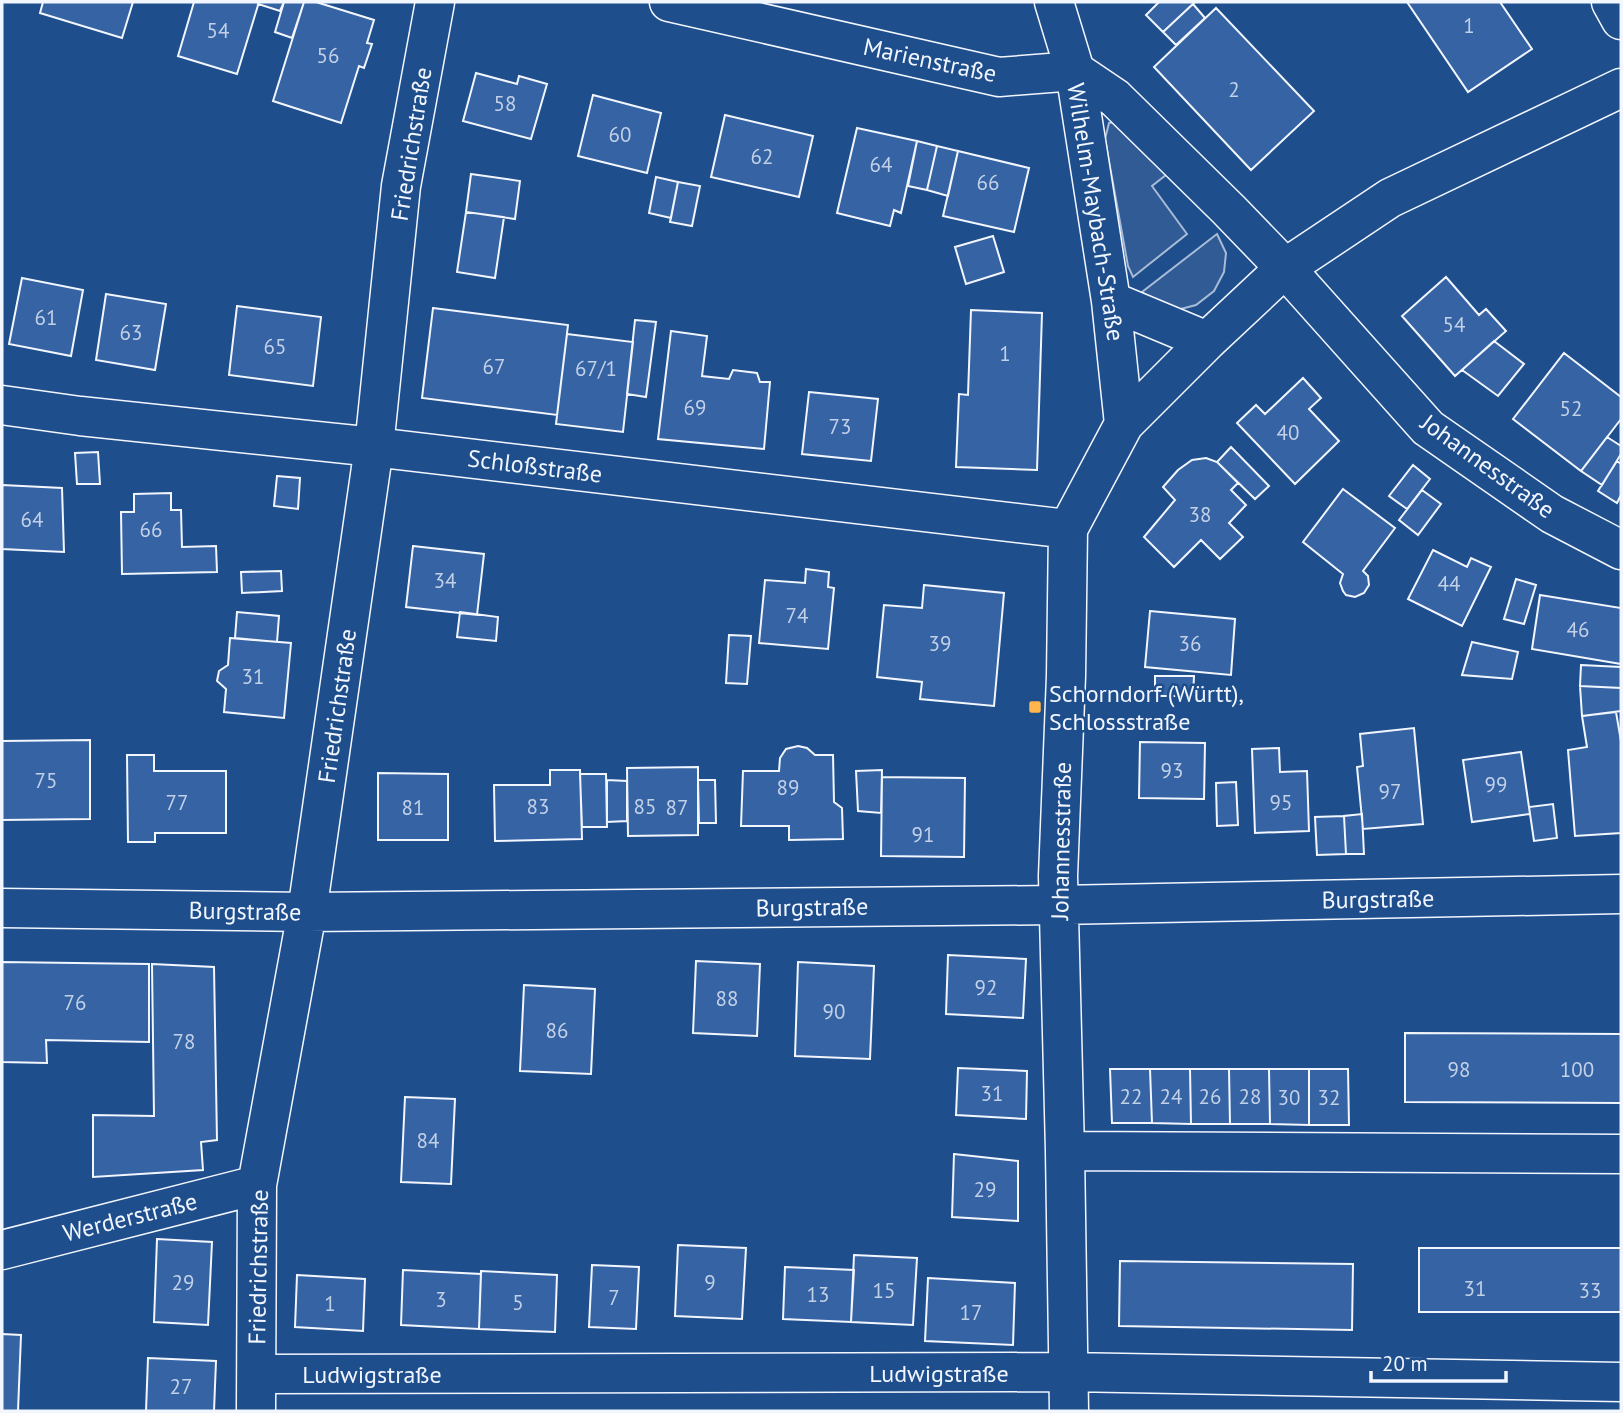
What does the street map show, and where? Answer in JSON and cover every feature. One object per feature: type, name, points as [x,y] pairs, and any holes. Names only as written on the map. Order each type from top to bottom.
[{"type":"street","name":"Friedrichstraße","points":[[257,1393],[257,1185],[307,912],[374,447],[401,186],[435,2]]},
{"type":"street","name":"Marienstraße","points":[[668,2],[999,77],[1074,71]]},
{"type":"street","name":"Wilhelm-Maybach-Straße","points":[[1054,2],[1074,71],[1111,301],[1124,424]]},
{"type":"street","points":[[1611,2],[1621,20]]},
{"type":"street","points":[[1074,71],[1115,99],[1285,268]]},
{"type":"street","name":"Johannesstraße","points":[[1069,1411],[1058,905],[1069,529],[1124,424],[1285,268],[1390,198],[1621,88]]},
{"type":"street","name":"Johannesstraße","points":[[1285,268],[1428,428],[1552,514],[1621,550]]},
{"type":"street","points":[[1111,301],[1207,341]]},
{"type":"street","name":"Schloßstraße","points":[[2,405],[1069,529]]},
{"type":"street","name":"Burgstraße","points":[[2,908],[307,912],[1058,905],[1621,894]]},
{"type":"street","points":[[1065,1152],[1621,1154]]},
{"type":"street","name":"Werderstraße","points":[[2,1250],[257,1185]]},
{"type":"street","name":"Ludwigstraße","points":[[257,1393],[1068,1373],[1621,1382]]},
{"type":"shaded area","points":[[1115,122],[1166,175],[1152,186],[1187,234],[1133,277],[1128,266],[1105,139],[1109,123]]},
{"type":"shaded area","points":[[1217,234],[1226,253],[1224,272],[1214,291],[1196,305],[1177,310],[1159,304],[1142,292]]},
{"type":"building","points":[[43,2],[133,2],[122,38],[40,13]]},
{"type":"building","points":[[194,2],[259,2],[237,74],[178,56]]},
{"type":"building","points":[[284,2],[280,11],[258,4]]},
{"type":"building","points":[[284,2],[304,2],[292,38],[275,32]]},
{"type":"building","points":[[304,2],[316,2],[374,20],[367,43],[372,44],[364,68],[359,66],[341,123],[273,101]]},
{"type":"building","points":[[1159,2],[1195,2],[1163,32],[1146,15]]},
{"type":"building","points":[[1407,2],[1500,2],[1532,49],[1468,92]]},
{"type":"building","points":[[1193,4],[1205,18],[1176,45],[1163,32]]},
{"type":"building","points":[[1216,8],[1314,111],[1251,170],[1154,67]]},
{"type":"building","points":[[476,73],[517,84],[519,76],[547,84],[531,139],[463,121]]},
{"type":"building","points":[[593,95],[661,113],[647,173],[578,156]]},
{"type":"building","points":[[725,115],[813,136],[799,197],[711,177]]},
{"type":"building","points":[[857,128],[917,141],[901,213],[894,210],[890,226],[837,213]]},
{"type":"building","points":[[917,141],[937,146],[927,190],[908,186]]},
{"type":"building","points":[[937,146],[958,151],[948,196],[927,190]]},
{"type":"building","points":[[958,151],[1029,168],[1014,232],[943,216]]},
{"type":"building","points":[[471,174],[520,181],[515,219],[466,212]]},
{"type":"building","points":[[656,177],[678,182],[671,218],[649,213]]},
{"type":"building","points":[[678,182],[700,186],[692,226],[670,222]]},
{"type":"building","points":[[466,212],[504,217],[495,278],[457,272]]},
{"type":"building","points":[[993,236],[1004,272],[966,284],[955,247]]},
{"type":"building","points":[[1446,277],[1479,315],[1486,309],[1506,331],[1455,376],[1402,316]]},
{"type":"building","points":[[22,278],[83,290],[71,356],[9,344]]},
{"type":"building","points":[[106,294],[166,304],[155,370],[96,360]]},
{"type":"building","points":[[237,306],[321,317],[313,386],[229,375]]},
{"type":"building","points":[[433,308],[568,325],[557,415],[422,398]]},
{"type":"building","points":[[971,310],[1042,313],[1037,470],[956,467],[959,394],[968,395]]},
{"type":"building","points":[[635,320],[656,322],[646,397],[627,394]]},
{"type":"building","points":[[671,331],[707,336],[702,376],[729,379],[733,370],[757,373],[760,382],[770,382],[764,449],[658,439]]},
{"type":"building","points":[[567,334],[633,342],[623,432],[556,424]]},
{"type":"building","points":[[1494,341],[1524,364],[1498,396],[1462,370]]},
{"type":"building","points":[[1564,353],[1621,397],[1621,419],[1581,471],[1513,419]]},
{"type":"building","points":[[1303,378],[1321,398],[1309,409],[1339,441],[1295,484],[1237,423],[1256,405],[1265,414]]},
{"type":"building","points":[[809,392],[878,399],[871,461],[802,454]]},
{"type":"building","points":[[1607,437],[1621,446],[1621,454],[1602,485],[1581,471]]},
{"type":"building","points":[[1231,447],[1269,486],[1255,499],[1217,462]]},
{"type":"building","points":[[98,452],[100,484],[77,484],[75,453]]},
{"type":"building","points":[[1206,458],[1217,462],[1238,483],[1231,490],[1246,505],[1229,523],[1243,537],[1220,559],[1201,540],[1174,567],[1144,537],[1175,500],[1163,487],[1178,470],[1192,460]]},
{"type":"building","points":[[1617,461],[1621,464],[1621,495],[1617,503],[1598,491]]},
{"type":"building","points":[[1413,465],[1430,479],[1407,509],[1389,496]]},
{"type":"building","points":[[277,476],[300,478],[298,509],[274,506]]},
{"type":"building","points":[[2,485],[62,488],[64,552],[2,549]]},
{"type":"building","points":[[1343,489],[1395,528],[1363,571],[1368,576],[1369,585],[1364,593],[1355,597],[1346,595],[1343,591],[1340,583],[1343,574],[1303,542]]},
{"type":"building","points":[[1422,490],[1441,504],[1418,535],[1399,520]]},
{"type":"building","points":[[171,493],[171,510],[181,510],[182,547],[216,546],[217,572],[122,574],[121,512],[134,512],[134,494]]},
{"type":"building","points":[[413,546],[484,554],[477,615],[406,607]]},
{"type":"building","points":[[1433,550],[1467,567],[1471,558],[1491,567],[1462,626],[1408,599]]},
{"type":"building","points":[[806,569],[829,572],[828,587],[834,588],[828,649],[759,643],[765,580],[805,583]]},
{"type":"building","points":[[281,571],[282,591],[242,593],[241,572]]},
{"type":"building","points":[[1516,579],[1536,585],[1524,624],[1504,619]]},
{"type":"building","points":[[924,585],[1004,593],[994,706],[920,699],[922,682],[877,677],[884,605],[922,608]]},
{"type":"building","points":[[1540,595],[1621,608],[1621,664],[1532,649]]},
{"type":"building","points":[[1150,611],[1235,619],[1231,675],[1145,667]]},
{"type":"building","points":[[237,612],[279,616],[277,642],[235,638]]},
{"type":"building","points":[[460,612],[498,617],[496,641],[457,637]]},
{"type":"building","points":[[729,635],[751,636],[747,684],[726,683]]},
{"type":"building","points":[[230,638],[291,643],[284,718],[224,712],[226,689],[217,681],[219,671],[228,665]]},
{"type":"building","points":[[1472,642],[1518,652],[1512,679],[1462,675]]},
{"type":"building","points":[[1581,665],[1621,667],[1621,688],[1580,686]]},
{"type":"building","points":[[1155,676],[1194,676],[1193,696],[1155,696]]},
{"type":"building","points":[[1580,686],[1621,688],[1621,711],[1582,716]]},
{"type":"building","points":[[1616,712],[1621,741],[1621,833],[1575,836],[1568,750],[1587,747],[1582,716]]},
{"type":"building","points":[[1414,728],[1423,824],[1363,829],[1357,767],[1363,766],[1360,734]]},
{"type":"building","points":[[90,740],[90,819],[2,820],[2,741]]},
{"type":"building","points":[[1140,742],[1205,743],[1204,799],[1139,798]]},
{"type":"building","points":[[798,746],[807,748],[815,755],[833,755],[834,802],[842,808],[843,839],[789,840],[789,826],[741,826],[743,771],[779,771],[780,758],[786,749]]},
{"type":"building","points":[[1279,748],[1280,772],[1307,771],[1309,831],[1255,833],[1252,749]]},
{"type":"building","points":[[1521,752],[1530,814],[1472,822],[1463,760]]},
{"type":"building","points":[[127,755],[154,755],[154,771],[226,771],[226,833],[155,833],[155,842],[128,842]]},
{"type":"building","points":[[698,767],[698,835],[628,836],[627,768]]},
{"type":"building","points":[[550,770],[580,770],[582,839],[495,841],[494,785],[550,785]]},
{"type":"building","points":[[882,770],[881,813],[858,811],[856,771]]},
{"type":"building","points":[[378,773],[448,774],[448,840],[378,840]]},
{"type":"building","points":[[580,774],[606,774],[607,827],[582,827]]},
{"type":"building","points":[[882,777],[965,778],[964,857],[881,856]]},
{"type":"building","points":[[607,780],[627,781],[627,821],[607,822]]},
{"type":"building","points":[[698,780],[715,780],[716,823],[699,823]]},
{"type":"building","points":[[1236,782],[1238,825],[1217,826],[1216,783]]},
{"type":"building","points":[[1553,804],[1557,838],[1534,841],[1529,807]]},
{"type":"building","points":[[1362,814],[1364,854],[1346,854],[1344,816]]},
{"type":"building","points":[[1344,816],[1346,854],[1317,855],[1315,817]]},
{"type":"building","points":[[948,955],[1026,959],[1023,1018],[946,1014]]},
{"type":"building","points":[[696,961],[760,964],[757,1036],[693,1033]]},
{"type":"building","points":[[2,962],[149,964],[149,1042],[46,1040],[47,1063],[2,1062]]},
{"type":"building","points":[[798,962],[874,966],[870,1059],[795,1056]]},
{"type":"building","points":[[152,964],[214,967],[217,1140],[201,1142],[203,1170],[93,1177],[93,1115],[154,1116]]},
{"type":"building","points":[[524,985],[595,989],[591,1074],[520,1071]]},
{"type":"building","points":[[1405,1033],[1621,1034],[1621,1103],[1405,1102]]},
{"type":"building","points":[[958,1068],[1027,1071],[1026,1119],[956,1115]]},
{"type":"building","points":[[1110,1069],[1150,1069],[1152,1123],[1112,1123]]},
{"type":"building","points":[[1150,1069],[1190,1069],[1191,1124],[1152,1123]]},
{"type":"building","points":[[1190,1069],[1229,1069],[1230,1124],[1191,1124]]},
{"type":"building","points":[[1229,1069],[1269,1069],[1270,1124],[1230,1124]]},
{"type":"building","points":[[1269,1069],[1309,1069],[1309,1125],[1270,1124]]},
{"type":"building","points":[[1309,1069],[1348,1069],[1349,1125],[1309,1125]]},
{"type":"building","points":[[405,1097],[455,1099],[451,1184],[401,1182]]},
{"type":"building","points":[[954,1154],[1018,1161],[1018,1221],[952,1217]]},
{"type":"building","points":[[157,1239],[212,1242],[208,1325],[154,1322]]},
{"type":"building","points":[[678,1245],[746,1248],[742,1319],[675,1316]]},
{"type":"building","points":[[1419,1248],[1621,1248],[1621,1312],[1419,1312]]},
{"type":"building","points":[[854,1255],[917,1258],[913,1325],[851,1322]]},
{"type":"building","points":[[1120,1261],[1353,1264],[1352,1330],[1119,1326]]},
{"type":"building","points":[[592,1265],[639,1267],[636,1329],[589,1327]]},
{"type":"building","points":[[785,1267],[854,1270],[851,1322],[783,1319]]},
{"type":"building","points":[[403,1270],[481,1274],[479,1329],[401,1325]]},
{"type":"building","points":[[481,1271],[557,1275],[555,1332],[479,1329]]},
{"type":"building","points":[[297,1275],[365,1279],[363,1331],[295,1327]]},
{"type":"building","points":[[928,1278],[1015,1283],[1013,1345],[925,1341]]},
{"type":"building","points":[[2,1334],[21,1335],[18,1411],[2,1411]]},
{"type":"building","points":[[148,1358],[216,1361],[214,1411],[146,1411]]},
{"type":"place","name":"Schorndorf (Württ), Schlossstraße","points":[[1035,707]]}]
